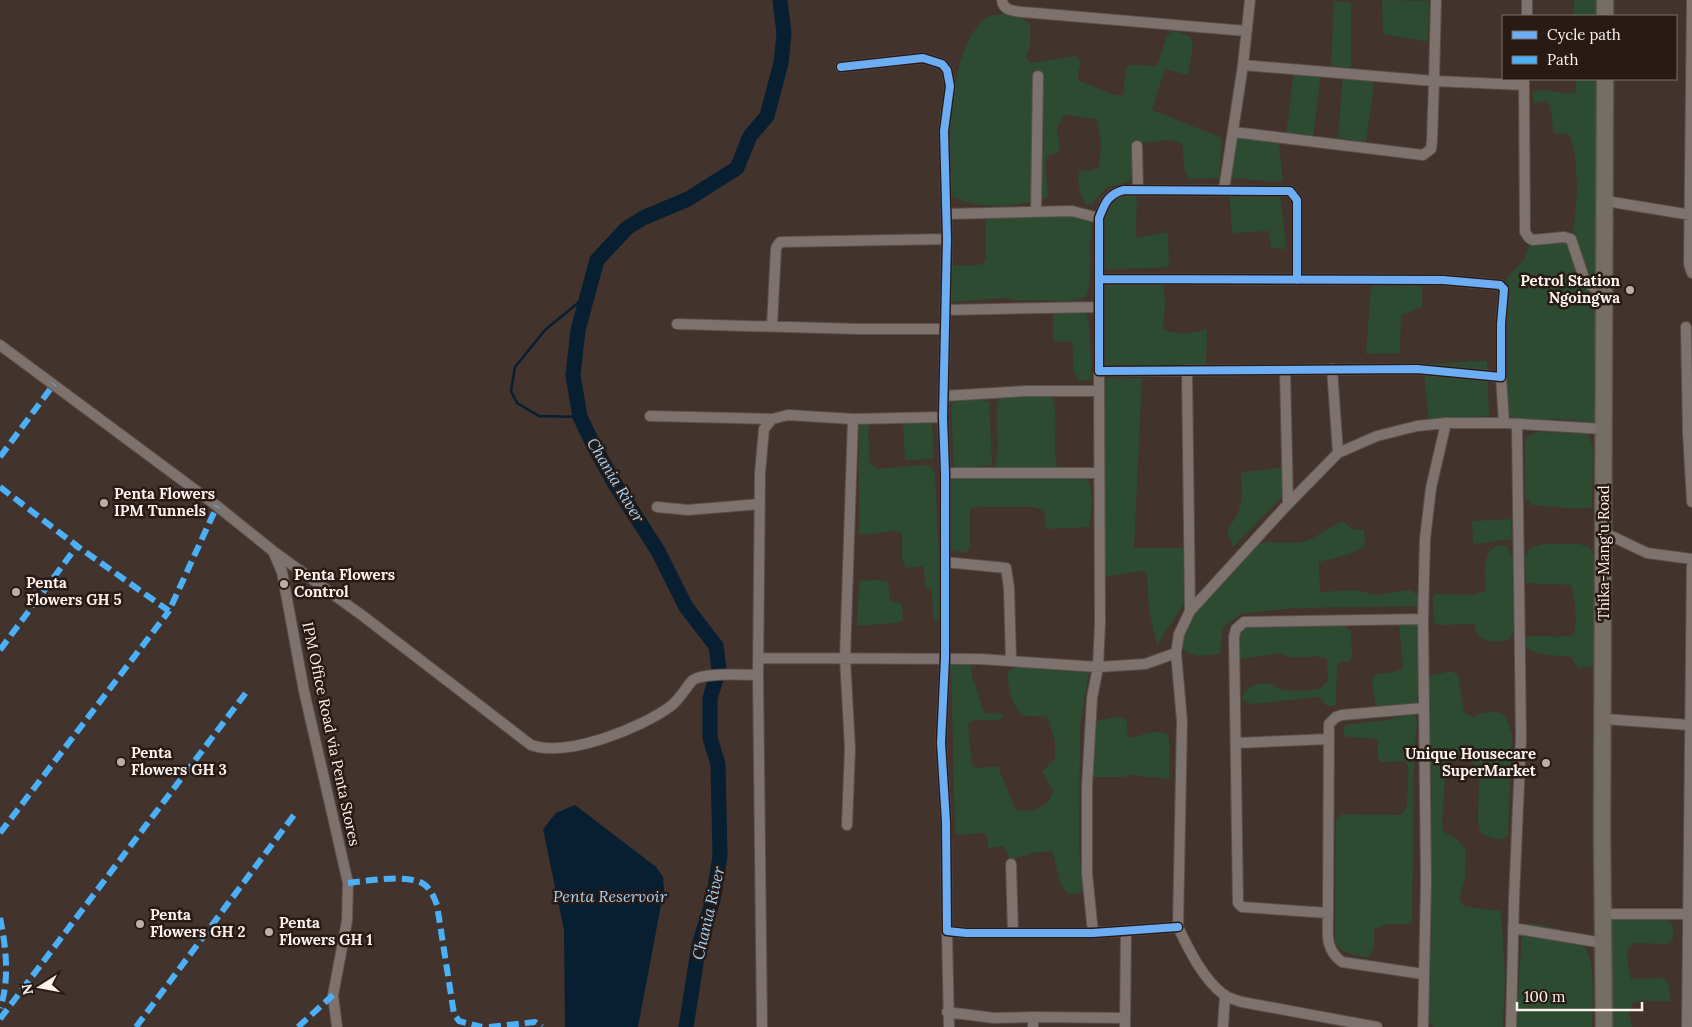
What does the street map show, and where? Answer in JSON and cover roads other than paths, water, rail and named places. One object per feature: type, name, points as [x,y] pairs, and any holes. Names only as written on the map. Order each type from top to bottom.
[{"type":"highway","points":[[1605,0],[1605,15]]},
{"type":"highway","name":"Thika-Mang'u Road","points":[[1604,1027],[1605,80]]},
{"type":"street","points":[[1002,0],[1002,4],[1009,10],[1023,12],[1246,31]]},
{"type":"street","points":[[1224,189],[1234,132],[1250,0]]},
{"type":"street","points":[[1234,132],[1423,155],[1431,150],[1434,81],[1433,0]]},
{"type":"street","points":[[1526,15],[1527,0]]},
{"type":"street","points":[[1692,0],[1689,264],[1692,273]]},
{"type":"street","points":[[842,67],[922,58],[936,61],[947,70],[950,86],[944,131],[948,239],[943,417],[945,473],[945,658],[941,743],[946,822],[947,1012],[949,1027]]},
{"type":"street","points":[[1243,65],[1434,81],[1524,82],[1525,232],[1533,240],[1564,237],[1571,239],[1585,281],[1604,295]]},
{"type":"street","points":[[1036,212],[1038,76]]},
{"type":"street","points":[[1137,146],[1138,190]]},
{"type":"street","points":[[1092,933],[1087,873],[1087,786],[1092,698],[1098,667],[1100,623],[1098,307],[1100,279],[1098,218],[1110,195],[1124,190],[1283,189],[1293,194],[1297,200],[1297,280]]},
{"type":"street","points":[[1606,201],[1691,215]]},
{"type":"street","points":[[947,214],[1072,212],[1098,218]]},
{"type":"street","points":[[772,326],[776,248],[780,242],[948,239]]},
{"type":"street","points":[[1100,279],[1443,280],[1502,285],[1504,289],[1500,324],[1504,423]]},
{"type":"street","points":[[946,310],[1098,307]]},
{"type":"street","points":[[677,324],[945,329]]},
{"type":"street","points":[[1686,327],[1688,433],[1692,502]]},
{"type":"street","points":[[0,345],[210,500],[273,551],[363,616],[531,745],[538,748],[561,748],[588,743],[632,729],[673,705],[696,679],[721,675],[758,675]]},
{"type":"street","points":[[1332,369],[1338,453]]},
{"type":"street","points":[[1187,370],[1190,611]]},
{"type":"street","points":[[1285,370],[1288,504]]},
{"type":"street","points":[[1099,371],[1425,370],[1501,377]]},
{"type":"street","points":[[944,396],[1026,391],[1098,392]]},
{"type":"street","points":[[650,416],[772,419],[788,415],[853,419],[943,417]]},
{"type":"street","points":[[762,1027],[758,675],[761,558],[760,504],[764,429],[772,419]]},
{"type":"street","points":[[847,825],[850,748],[845,658],[853,419]]},
{"type":"street","points":[[1377,1027],[1320,1022],[1225,996],[1201,966],[1178,927],[1182,721],[1176,653],[1179,634],[1190,611],[1288,504],[1338,453],[1377,436],[1417,426],[1446,423],[1504,423],[1604,429]]},
{"type":"street","points":[[1423,1027],[1426,881],[1422,619],[1425,539],[1431,488],[1446,423]]},
{"type":"street","points":[[1511,1027],[1521,738],[1517,425]]},
{"type":"street","points":[[945,473],[1099,473]]},
{"type":"street","points":[[657,506],[688,510],[760,504]]},
{"type":"street","points":[[1605,533],[1647,553],[1692,559],[1688,1021]]},
{"type":"street","name":"IPM Office Road via Penta Stores","points":[[273,551],[283,578],[304,691],[348,883],[346,922],[333,995],[337,1027]]},
{"type":"street","points":[[945,562],[1006,568],[1009,588],[1011,660]]},
{"type":"street","points":[[1328,913],[1242,907],[1238,903],[1234,637],[1239,625],[1244,622],[1422,619]]},
{"type":"street","points":[[758,658],[945,658],[1011,660],[1098,667],[1145,664],[1176,653]]},
{"type":"street","points":[[1423,708],[1380,710],[1336,717],[1330,724],[1328,913],[1328,943],[1331,953],[1342,962],[1423,974]]},
{"type":"street","points":[[1604,719],[1690,725]]},
{"type":"street","points":[[1237,744],[1329,740]]},
{"type":"street","points":[[1011,864],[1013,933]]},
{"type":"street","points":[[1603,914],[1688,914]]},
{"type":"street","points":[[947,931],[1092,933],[1178,927]]},
{"type":"street","points":[[1513,928],[1603,943]]},
{"type":"street","points":[[947,1012],[1033,1022],[1125,1022],[1126,930]]},
{"type":"street","points":[[1222,1027],[1225,996]]},
{"type":"water","name":"Penta Reservoir","points":[[575,805],[656,867],[663,877],[664,889],[638,1027],[565,1027],[564,930],[543,829],[556,813]]},
{"type":"waterway","name":"Chania River","points":[[686,1027],[699,945],[713,900],[720,856],[718,764],[710,738],[710,698],[719,669],[716,646],[686,607],[658,551],[615,484],[594,446],[580,417],[573,375],[578,330],[597,260],[627,228],[643,218],[688,199],[737,168],[750,136],[767,116],[781,63],[784,34],[780,0]]},
{"type":"waterway","points":[[579,302],[545,330],[515,367],[511,391],[517,403],[539,416],[580,417]]},
{"type":"place","name":"Petrol Station Ngoingwa","points":[[1630,290]]},
{"type":"place","name":"Penta Flowers IPM Tunnels","points":[[104,503]]},
{"type":"place","name":"Penta Flowers Control","points":[[284,584]]},
{"type":"place","name":"Penta Flowers GH 5","points":[[16,592]]},
{"type":"place","name":"Penta Flowers GH 3","points":[[121,762]]},
{"type":"place","name":"Unique Housecare SuperMarket","points":[[1546,763]]},
{"type":"place","name":"Penta Flowers GH 2","points":[[140,924]]},
{"type":"place","name":"Penta Flowers GH 1","points":[[269,932]]}]
